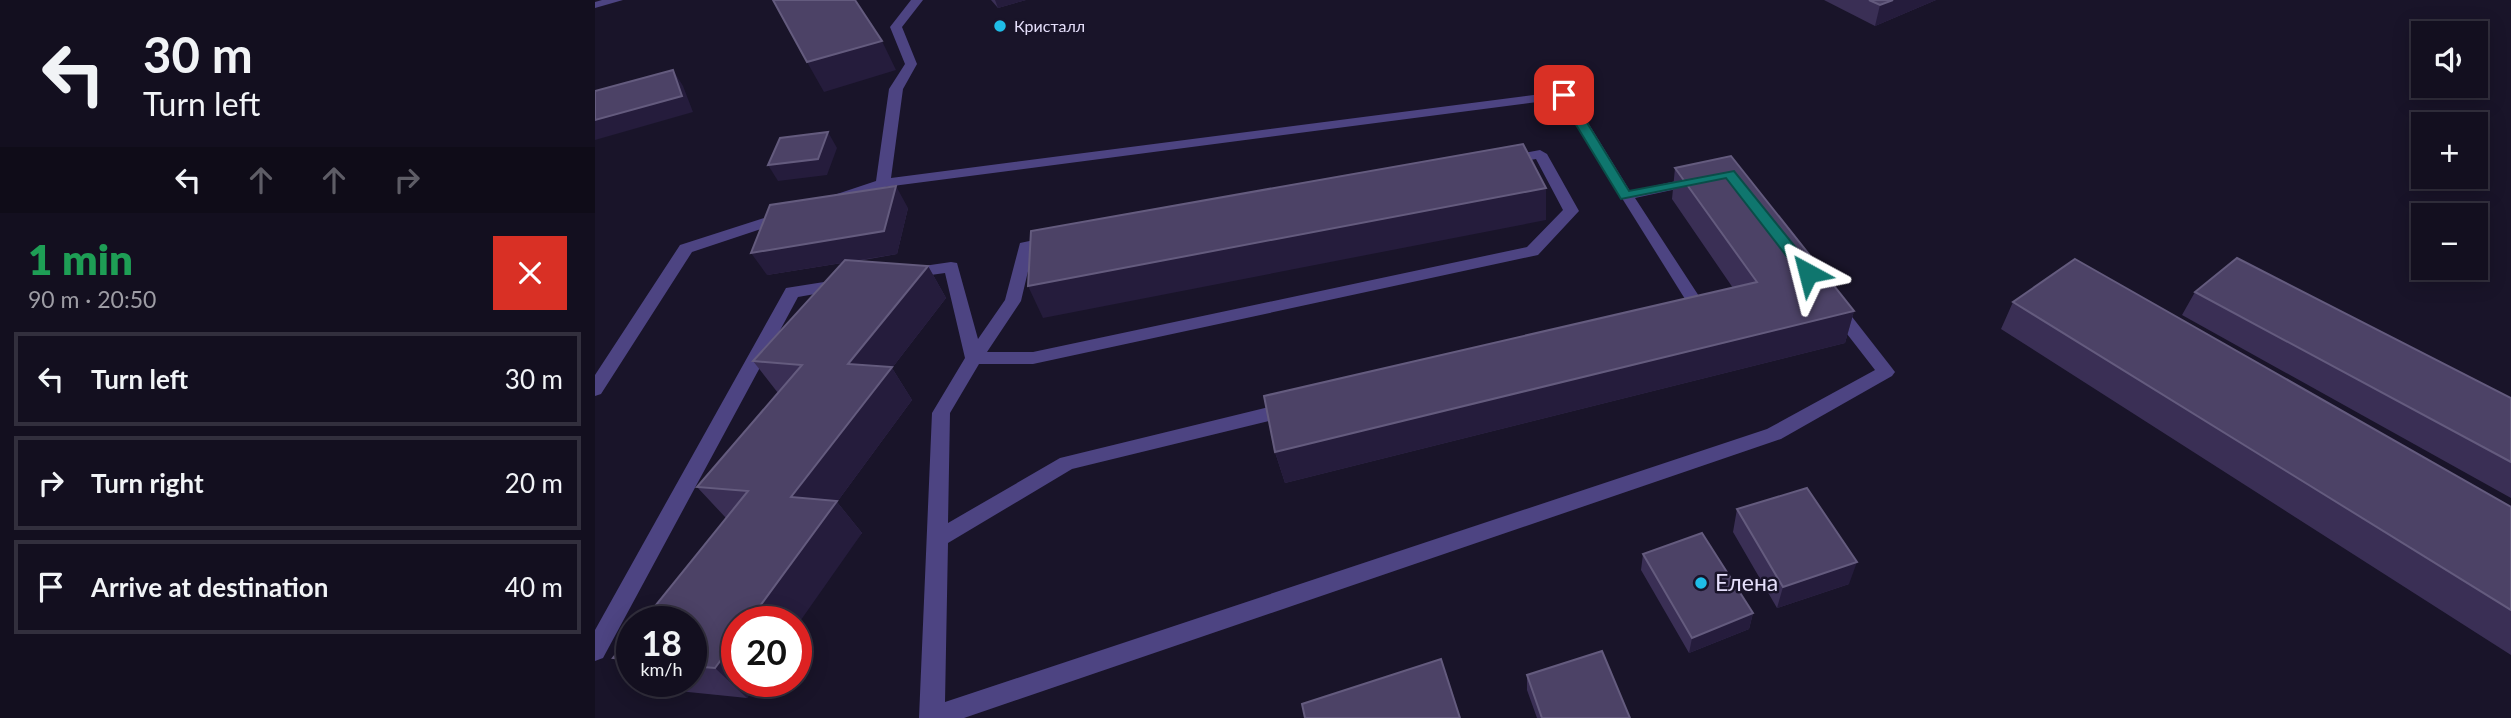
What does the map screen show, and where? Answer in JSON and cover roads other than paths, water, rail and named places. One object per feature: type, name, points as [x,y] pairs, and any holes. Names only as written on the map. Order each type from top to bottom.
[{"type":"street","points":[[595,5],[617,0]]},
{"type":"street","points":[[883,183],[896,89],[911,64],[895,27],[917,0]]},
{"type":"street","points":[[595,389],[686,249],[883,183],[1564,95],[1700,310],[1674,317]]},
{"type":"street","points":[[974,358],[1033,358],[1532,251],[1571,211],[1540,154],[1486,164]]},
{"type":"street","points":[[1626,196],[1716,177]]},
{"type":"street","points":[[1067,239],[1026,246],[1013,300],[941,413],[932,718],[1774,434],[1886,372],[1828,299]]},
{"type":"street","points":[[885,277],[951,267],[974,358]]},
{"type":"street","points":[[595,651],[792,292],[858,281]]},
{"type":"street","points":[[938,539],[1067,463],[1310,404]]},
{"type":"place","name":"Кристалл","points":[[1000,26]]},
{"type":"place","name":"Елена","points":[[1701,583]]}]
